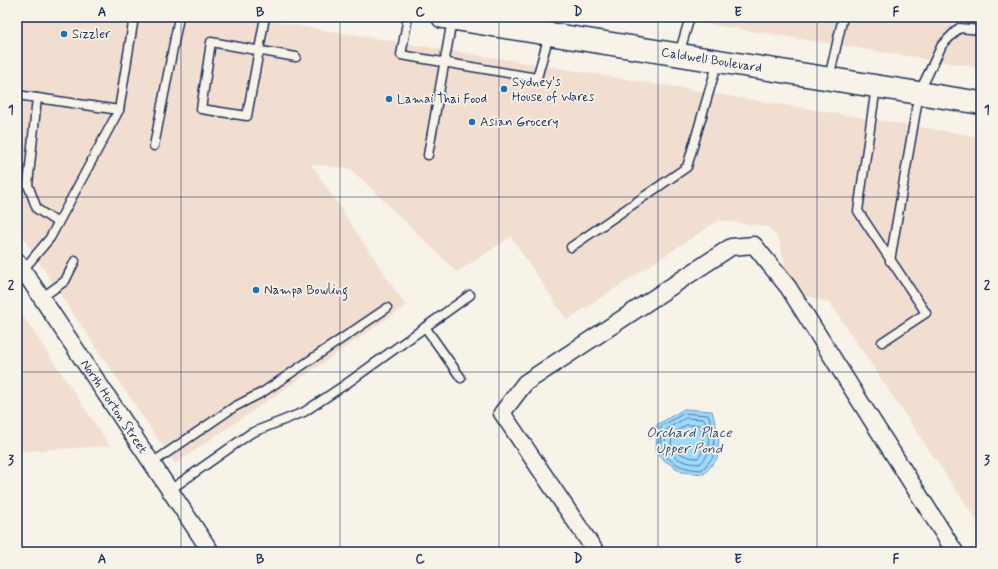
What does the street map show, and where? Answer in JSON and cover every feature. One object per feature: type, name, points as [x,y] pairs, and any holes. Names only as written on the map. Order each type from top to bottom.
[{"type":"main road","name":"Caldwell Boulevard","points":[[448,18],[981,103]]},
{"type":"street","points":[[596,552],[502,413],[525,383],[731,247],[754,245],[788,287],[955,552]]},
{"type":"street","name":"North Horton Street","points":[[20,265],[211,552]]},
{"type":"lane","points":[[20,265],[50,238],[119,110],[134,17]]},
{"type":"lane","points":[[154,146],[179,17]]},
{"type":"lane","points":[[265,17],[259,50],[247,116],[201,109],[211,42],[259,50],[296,57]]},
{"type":"lane","points":[[408,17],[402,55],[537,78],[549,34]]},
{"type":"lane","points":[[679,55],[690,17]]},
{"type":"lane","points":[[828,79],[843,17]]},
{"type":"lane","points":[[428,155],[445,63],[448,18]]},
{"type":"lane","points":[[890,261],[919,93],[942,45],[959,28],[981,30]]},
{"type":"lane","points":[[571,247],[687,167],[718,61]]},
{"type":"lane","points":[[876,86],[858,211],[926,313],[882,342]]},
{"type":"lane","points":[[17,95],[119,110]]},
{"type":"lane","points":[[37,98],[28,185],[37,209],[58,223]]},
{"type":"lane","points":[[41,298],[65,281],[75,261]]},
{"type":"lane","points":[[170,490],[251,433],[304,412],[346,384],[470,295]]},
{"type":"lane","points":[[152,463],[234,408],[263,392],[387,308]]},
{"type":"lane","points":[[425,327],[461,378]]},
{"type":"shaded area","points":[[17,17],[245,17],[981,137],[981,527],[830,303],[791,291],[779,240],[768,227],[719,220],[567,320],[511,237],[457,272],[351,169],[311,164],[406,306],[175,464],[53,284],[17,228]]},
{"type":"shaded area","points":[[664,17],[981,17],[981,68]]},
{"type":"shaded area","points":[[17,307],[110,446],[28,451],[17,449]]},
{"type":"water","name":"Orchard Place Upper Pond","points":[[684,409],[712,411],[719,437],[717,459],[704,474],[682,472],[664,460],[656,450],[657,425]]},
{"type":"place","name":"Sizzler","points":[[64,34]]},
{"type":"place","name":"Sydney's House of Wares","points":[[504,89]]},
{"type":"place","name":"Lamai Thai Food","points":[[389,99]]},
{"type":"place","name":"Asian Grocery","points":[[472,122]]},
{"type":"place","name":"Nampa Bowling","points":[[256,290]]}]
